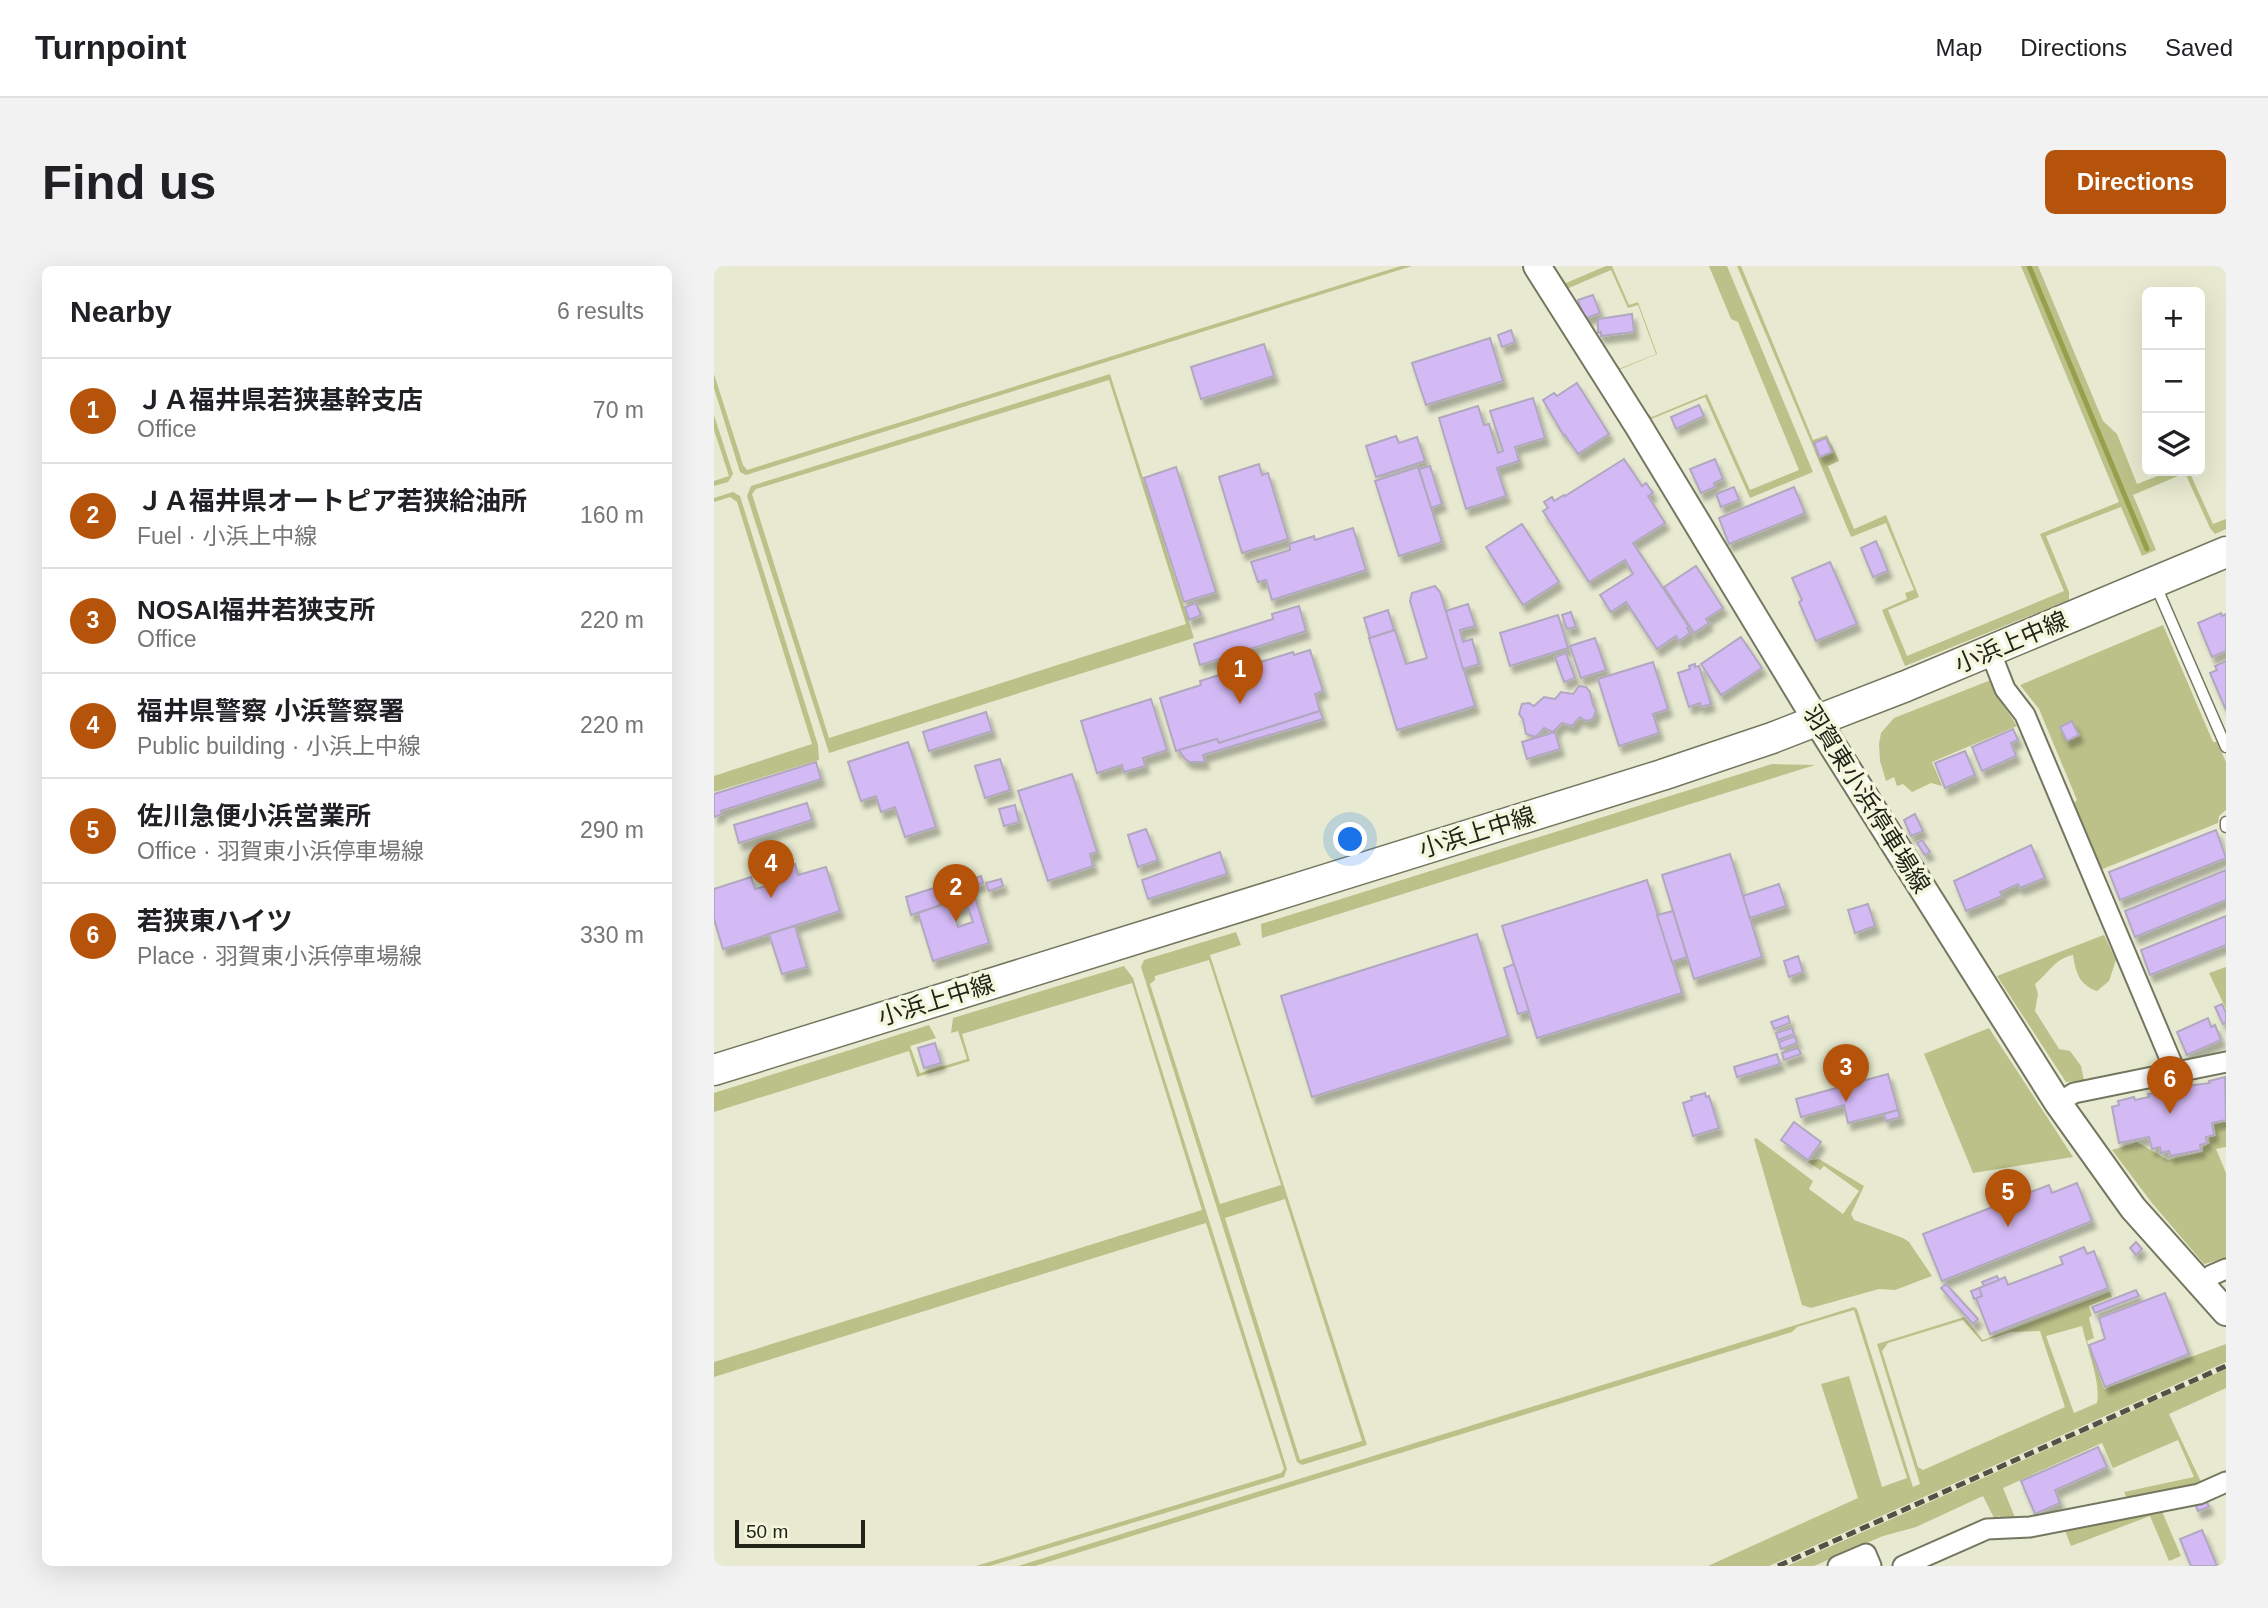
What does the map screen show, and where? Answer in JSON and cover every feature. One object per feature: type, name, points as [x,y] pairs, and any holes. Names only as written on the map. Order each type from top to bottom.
[{"type":"main road","name":"羽賀東小浜停車場線","points":[[1537,266],[1639,427],[1817,721],[2058,1102],[2133,1208],[2226,1312]]},
{"type":"main road","name":"小浜上中線","points":[[714,1070],[1662,775],[1817,721],[2226,552]]},
{"type":"street","points":[[1990,651],[2006,689],[2025,715],[2176,1073]]},
{"type":"street","points":[[2058,1102],[2074,1093],[2226,1062]]},
{"type":"street","points":[[2201,1286],[2212,1275],[2226,1269]]},
{"type":"street","points":[[1903,1566],[1987,1529],[2030,1527],[2069,1520],[2199,1494],[2226,1482]]},
{"type":"street","points":[[1838,1566],[1866,1554],[1871,1566]]},
{"type":"lane","points":[[2154,583],[2226,747]]},
{"type":"lane","points":[[2226,821],[2226,827]]},
{"type":"green space","points":[[1401,266],[1412,266],[746,475],[740,472],[714,388],[714,374],[743,465],[747,470]]},
{"type":"green space","points":[[1548,266],[1553,266],[1566,283],[1612,266],[1629,305],[1638,302],[1657,354],[1620,371],[1652,417],[1707,394],[1750,490],[1799,470],[1738,322],[1731,319],[1709,266],[1727,266],[1813,472],[1750,498],[1705,397],[1649,420],[1616,370],[1656,354],[1638,305],[1628,308],[1611,270],[1564,290]]},
{"type":"green space","points":[[1737,266],[1741,266],[1813,440],[1827,435],[1839,461],[1828,466],[1854,529],[1886,515],[1919,597],[1888,610],[1907,656],[2064,591],[2040,534],[2119,502],[2021,266],[2038,266],[2103,421],[2117,434],[2137,484],[2158,476],[2178,476],[2133,495],[2156,550],[2142,556],[2121,507],[2046,536],[2069,592],[2069,600],[1905,666],[1882,610],[1907,599],[1905,593],[1914,590],[1886,523],[1851,537]]},
{"type":"green space","points":[[1110,374],[1194,638],[829,753],[747,496],[751,486]],"holes":[[[1109,380],[1186,624],[829,738],[752,494],[756,489]]]},
{"type":"green space","points":[[714,415],[733,474],[728,482],[714,486],[714,481],[729,476],[714,430]]},
{"type":"green space","points":[[2186,476],[2191,476],[2213,524],[2226,519],[2226,529],[2215,534]]},
{"type":"green space","points":[[733,492],[740,496],[818,745],[819,760],[714,792],[714,776],[812,744],[737,502],[730,497],[714,502],[714,498]]},
{"type":"green space","points":[[2163,625],[2213,742],[2217,742],[2226,762],[2226,810],[2219,816],[2218,823],[2100,870],[2073,804],[2077,800],[2039,709],[2020,685]]},
{"type":"green space","points":[[1991,680],[1998,697],[2017,726],[1932,762],[1942,786],[1931,783],[1912,792],[1903,784],[1897,786],[1894,777],[1886,781],[1880,761],[1879,744],[1881,733],[1894,718]]},
{"type":"green space","points":[[1772,764],[1815,765],[1262,938],[1261,924]]},
{"type":"green space","points":[[1236,932],[1241,945],[1210,955],[1367,1445],[1302,1465],[1297,1462],[1141,967],[1144,960]],"holes":[[[1209,960],[1281,1185],[1220,1204],[1150,984],[1155,980],[1155,976]],[[1285,1199],[1362,1441],[1300,1460],[1225,1218]]]},
{"type":"green space","points":[[2104,935],[2116,960],[2109,981],[2097,991],[2079,977],[2073,955],[2056,963],[2035,984],[2038,994],[2035,1011],[2059,1049],[2070,1051],[2081,1066],[2084,1080],[2066,1082],[1997,976]]},
{"type":"green space","points":[[1124,966],[1133,978],[1287,1469],[1284,1477],[990,1566],[976,1566],[1281,1473],[1284,1469],[1206,1223],[714,1377],[714,1362],[1202,1210],[1132,983],[962,1034],[970,1061],[917,1077],[909,1051],[714,1112],[714,1093],[929,1025],[936,1038],[910,1046],[920,1073],[967,1059],[958,1031],[951,1033],[953,1018]]},
{"type":"green space","points":[[2226,967],[2226,1009],[2209,973]]},
{"type":"green space","points":[[1989,1028],[2073,1157],[1973,1173],[1924,1054]]},
{"type":"green space","points":[[2226,1122],[2226,1147],[2216,1149],[2226,1173],[2226,1258],[2204,1264],[2152,1203],[2112,1150],[2137,1142],[2168,1160],[2203,1152],[2203,1147],[2210,1143],[2209,1137],[2216,1136],[2214,1124]]},
{"type":"green space","points":[[1754,1139],[1813,1181],[1809,1189],[1843,1214],[1859,1191],[1824,1166],[1820,1170],[1807,1161],[1819,1159],[1864,1186],[1851,1214],[1854,1220],[1909,1242],[1932,1276],[1895,1290],[1879,1289],[1811,1308],[1802,1305]]},
{"type":"green space","points":[[2110,1292],[2112,1297],[2089,1306],[2094,1338],[2087,1341],[2104,1389],[2226,1344],[2226,1362],[1769,1566],[1708,1566],[1858,1498],[1821,1384],[1849,1376],[1882,1487],[1907,1478],[1854,1310],[1797,1327],[1792,1332],[1035,1566],[1018,1566],[1854,1307],[1857,1309],[1913,1487],[1920,1484],[1877,1344],[1964,1317],[1983,1340]],"holes":[[[1963,1320],[1982,1342],[2010,1332],[2040,1331],[2065,1407],[1923,1470],[1918,1467],[1882,1351],[1888,1343]],[[2082,1326],[2098,1395],[2097,1403],[2074,1413],[2046,1336]]]},
{"type":"green space","points":[[2226,1369],[2226,1388],[2169,1414],[2202,1484],[2145,1497],[2127,1498],[2124,1492],[2194,1477],[2178,1440],[2113,1468],[2102,1443],[2003,1488],[2016,1520],[2005,1521],[2000,1516],[1994,1518],[1983,1496],[1916,1527],[1883,1536],[1814,1566],[1787,1566]]},
{"type":"green space","points":[[2161,1509],[2181,1556],[2169,1561],[2150,1516],[2071,1546],[2064,1528]]},
{"type":"building","points":[[1593,295],[1600,313],[1584,319],[1578,300]]},
{"type":"building","points":[[1632,314],[1634,332],[1601,336],[1601,332],[1598,333],[1598,319]]},
{"type":"building","points":[[1511,330],[1515,342],[1502,347],[1498,335]]},
{"type":"building","points":[[1490,338],[1503,381],[1426,405],[1412,363]]},
{"type":"building","points":[[1264,344],[1274,376],[1201,399],[1191,367]]},
{"type":"building","points":[[1577,383],[1609,434],[1578,454],[1543,400],[1554,393],[1557,396]]},
{"type":"building","points":[[1533,398],[1545,438],[1515,447],[1519,461],[1497,468],[1506,496],[1466,509],[1439,418],[1478,406],[1484,425],[1489,424],[1498,453],[1503,451],[1490,411]]},
{"type":"building","points":[[1699,405],[1704,416],[1676,429],[1671,417]]},
{"type":"building","points":[[1396,436],[1399,443],[1417,437],[1425,461],[1376,477],[1366,446]]},
{"type":"building","points":[[1826,438],[1832,452],[1820,457],[1814,443]]},
{"type":"building","points":[[1624,459],[1642,486],[1646,483],[1653,493],[1648,496],[1665,523],[1633,543],[1689,627],[1687,628],[1690,633],[1679,641],[1676,636],[1657,649],[1626,602],[1611,612],[1600,595],[1633,574],[1625,560],[1589,582],[1543,511],[1548,508],[1544,502],[1552,497],[1554,501],[1565,496]]},
{"type":"building","points":[[1715,459],[1723,479],[1714,483],[1715,487],[1701,493],[1690,469]]},
{"type":"building","points":[[1259,464],[1262,475],[1268,473],[1288,539],[1242,553],[1219,477]]},
{"type":"building","points":[[1430,466],[1442,504],[1431,508],[1419,469]]},
{"type":"building","points":[[1176,467],[1216,592],[1184,602],[1144,478]]},
{"type":"building","points":[[1418,467],[1442,542],[1399,556],[1375,481]]},
{"type":"building","points":[[1734,487],[1739,500],[1721,507],[1716,494]]},
{"type":"building","points":[[1794,487],[1805,513],[1729,544],[1719,518]]},
{"type":"building","points":[[1522,524],[1559,582],[1523,605],[1486,547]]},
{"type":"building","points":[[1353,528],[1366,570],[1272,600],[1266,580],[1258,582],[1251,562],[1290,550],[1289,544],[1314,536],[1315,540]]},
{"type":"building","points":[[1876,541],[1888,571],[1873,577],[1861,548]]},
{"type":"building","points":[[1830,562],[1857,624],[1816,641],[1792,578]]},
{"type":"building","points":[[1696,566],[1723,608],[1706,619],[1709,623],[1694,633],[1664,587]]},
{"type":"building","points":[[1435,586],[1440,592],[1475,706],[1397,730],[1369,638],[1395,630],[1406,664],[1427,658],[1410,601],[1412,593]]},
{"type":"building","points":[[1196,603],[1201,615],[1189,620],[1185,607]]},
{"type":"building","points":[[1468,604],[1475,626],[1460,630],[1463,642],[1472,639],[1479,664],[1463,669],[1446,611]]},
{"type":"building","points":[[1299,606],[1306,631],[1200,665],[1194,644],[1273,619],[1272,614]]},
{"type":"building","points":[[1388,610],[1394,630],[1370,638],[1364,618]]},
{"type":"building","points":[[1571,612],[1576,627],[1567,629],[1562,615]]},
{"type":"building","points":[[2221,613],[2222,616],[2226,614],[2226,651],[2212,657],[2198,623]]},
{"type":"building","points":[[1558,615],[1568,648],[1510,666],[1500,633]]},
{"type":"building","points":[[1741,637],[1762,668],[1721,695],[1701,664]]},
{"type":"building","points":[[1595,638],[1606,670],[1581,678],[1570,646]]},
{"type":"building","points":[[1310,650],[1323,691],[1315,694],[1320,711],[1219,743],[1217,739],[1176,751],[1160,698],[1201,685],[1200,681],[1293,652],[1294,655]]},
{"type":"building","points":[[1566,653],[1575,678],[1564,682],[1555,657]]},
{"type":"building","points":[[2226,661],[2226,710],[2210,673],[2217,670],[2215,666]]},
{"type":"building","points":[[1653,662],[1668,709],[1653,714],[1659,733],[1619,746],[1598,679]]},
{"type":"building","points":[[1695,664],[1695,667],[1699,666],[1711,704],[1701,707],[1700,703],[1689,707],[1678,673]]},
{"type":"building","points":[[1579,686],[1586,687],[1590,692],[1596,710],[1593,719],[1586,721],[1580,717],[1572,726],[1562,723],[1553,732],[1544,728],[1536,737],[1526,734],[1523,719],[1519,714],[1522,704],[1529,703],[1534,706],[1544,697],[1555,699],[1561,692],[1573,694]]},
{"type":"building","points":[[1151,699],[1167,750],[1143,758],[1145,766],[1124,772],[1122,765],[1097,773],[1081,721]]},
{"type":"building","points":[[1320,711],[1323,719],[1203,755],[1205,762],[1190,762],[1179,750],[1217,739],[1219,743]]},
{"type":"building","points":[[986,712],[992,731],[929,751],[923,732]]},
{"type":"building","points":[[2072,721],[2079,735],[2067,741],[2060,727]]},
{"type":"building","points":[[2013,729],[2018,740],[2011,743],[2016,756],[1982,771],[1972,747]]},
{"type":"building","points":[[1555,732],[1560,749],[1527,759],[1522,742]]},
{"type":"building","points":[[908,742],[936,827],[905,837],[895,807],[881,812],[876,796],[861,801],[848,762]]},
{"type":"building","points":[[1965,751],[1975,775],[1945,788],[1935,763]]},
{"type":"building","points":[[1000,759],[1010,790],[985,798],[975,766]]},
{"type":"building","points":[[816,762],[821,779],[721,811],[722,814],[714,817],[714,794]]},
{"type":"building","points":[[1072,774],[1097,852],[1090,854],[1093,866],[1048,881],[1018,791]]},
{"type":"building","points":[[807,803],[812,820],[739,843],[734,825]]},
{"type":"building","points":[[1015,805],[1019,822],[1004,826],[999,809]]},
{"type":"building","points":[[1915,814],[1923,831],[1911,836],[1904,820]]},
{"type":"building","points":[[1146,829],[1158,860],[1138,867],[1128,835]]},
{"type":"building","points":[[2216,830],[2226,858],[2120,900],[2109,872]]},
{"type":"building","points":[[1922,840],[1930,852],[1925,855],[1917,843]]},
{"type":"building","points":[[2031,845],[2045,878],[2020,888],[2018,884],[2000,892],[2002,896],[1966,911],[1954,881]]},
{"type":"building","points":[[1220,852],[1227,874],[1148,899],[1142,880]]},
{"type":"building","points":[[1730,854],[1762,957],[1694,979],[1662,875]]},
{"type":"building","points":[[795,864],[798,875],[826,867],[840,911],[723,949],[714,919],[714,889],[751,877],[755,889],[766,886],[763,874]]},
{"type":"building","points":[[2226,870],[2226,900],[2135,937],[2125,911]]},
{"type":"building","points":[[981,876],[983,883],[972,887],[969,880]]},
{"type":"building","points":[[968,877],[974,894],[911,915],[906,897]]},
{"type":"building","points":[[1001,879],[1003,886],[989,891],[986,883]]},
{"type":"building","points":[[1647,880],[1682,993],[1537,1038],[1502,926]]},
{"type":"building","points":[[1779,884],[1786,906],[1750,918],[1743,896]]},
{"type":"building","points":[[974,894],[989,943],[933,961],[918,913]],"holes":[[[967,905],[973,922],[958,927],[953,910]]]},
{"type":"building","points":[[1868,904],[1875,926],[1855,933],[1848,910]]},
{"type":"building","points":[[1673,911],[1687,957],[1672,962],[1657,915]]},
{"type":"building","points":[[2226,916],[2226,945],[2150,975],[2141,950]]},
{"type":"building","points":[[795,926],[807,967],[782,974],[769,934]]},
{"type":"building","points":[[1477,934],[1508,1036],[1312,1097],[1281,996]]},
{"type":"building","points":[[1798,956],[1803,972],[1789,977],[1784,961]]},
{"type":"building","points":[[1514,964],[1529,1011],[1518,1014],[1504,968]]},
{"type":"building","points":[[2222,1004],[2226,1013],[2226,1022],[2223,1024],[2215,1007]]},
{"type":"building","points":[[1788,1016],[1790,1023],[1774,1029],[1771,1022]]},
{"type":"building","points":[[2208,1018],[2211,1027],[2215,1025],[2221,1040],[2187,1055],[2177,1032]]},
{"type":"building","points":[[1792,1028],[1794,1034],[1778,1040],[1776,1033]]},
{"type":"building","points":[[1795,1036],[1797,1043],[1781,1049],[1779,1042]]},
{"type":"building","points":[[935,1043],[941,1063],[924,1068],[918,1048]]},
{"type":"building","points":[[1798,1048],[1801,1054],[1784,1060],[1782,1053]]},
{"type":"building","points":[[1777,1054],[1780,1064],[1737,1077],[1734,1067]]},
{"type":"building","points":[[1888,1074],[1898,1110],[1848,1123],[1844,1105],[1801,1117],[1796,1099]]},
{"type":"building","points":[[2225,1077],[2226,1120],[2212,1123],[2214,1135],[2206,1137],[2207,1143],[2200,1145],[2201,1150],[2170,1156],[2169,1151],[2161,1153],[2160,1147],[2152,1149],[2149,1137],[2119,1143],[2112,1107],[2119,1105],[2118,1101],[2149,1097],[2148,1094],[2179,1090],[2178,1087],[2210,1083],[2209,1081]]},
{"type":"building","points":[[1705,1093],[1706,1097],[1709,1096],[1719,1128],[1693,1136],[1683,1103],[1692,1100],[1691,1097]]},
{"type":"building","points":[[1898,1110],[1900,1117],[1886,1121],[1884,1114]]},
{"type":"building","points":[[1794,1122],[1821,1142],[1808,1160],[1781,1140]]},
{"type":"building","points":[[2077,1183],[2092,1221],[1942,1281],[1923,1234],[2049,1185],[2052,1193]]},
{"type":"building","points":[[2136,1242],[2142,1249],[2136,1255],[2130,1248]]},
{"type":"building","points":[[2084,1247],[2087,1254],[2094,1251],[2108,1288],[1990,1334],[1976,1298],[1982,1296],[1979,1288],[2005,1277],[2008,1285],[2063,1264],[2060,1257]]},
{"type":"building","points":[[1997,1276],[1999,1280],[1984,1286],[1982,1282]]},
{"type":"building","points":[[1946,1284],[1978,1319],[1973,1324],[1941,1288]]},
{"type":"building","points":[[1979,1288],[1982,1296],[1974,1299],[1971,1291]]},
{"type":"building","points":[[2136,1290],[2139,1296],[2095,1313],[2092,1307]]},
{"type":"building","points":[[2165,1293],[2189,1354],[2105,1387],[2089,1345],[2105,1339],[2099,1318]]},
{"type":"building","points":[[2098,1447],[2107,1467],[2055,1490],[2060,1503],[2035,1514],[2021,1481]]},
{"type":"building","points":[[2206,1499],[2209,1507],[2198,1511],[2195,1504]]},
{"type":"building","points":[[2202,1530],[2217,1566],[2191,1566],[2180,1539]]},
{"type":"waterway","points":[[2029,266],[2147,549]]},
{"type":"railway","points":[[1778,1566],[2226,1366]]},
{"type":"place","name":"ＪＡ福井県若狭基幹支店","points":[[1240,704]]},
{"type":"place","name":"福井県警察 小浜警察署","points":[[771,898]]},
{"type":"place","name":"ＪＡ福井県オートピア若狭給油所","points":[[956,922]]},
{"type":"place","name":"NOSAI福井若狭支所","points":[[1846,1102]]},
{"type":"place","name":"若狭東ハイツ","points":[[2170,1114]]},
{"type":"place","name":"佐川急便小浜営業所","points":[[2008,1227]]}]
